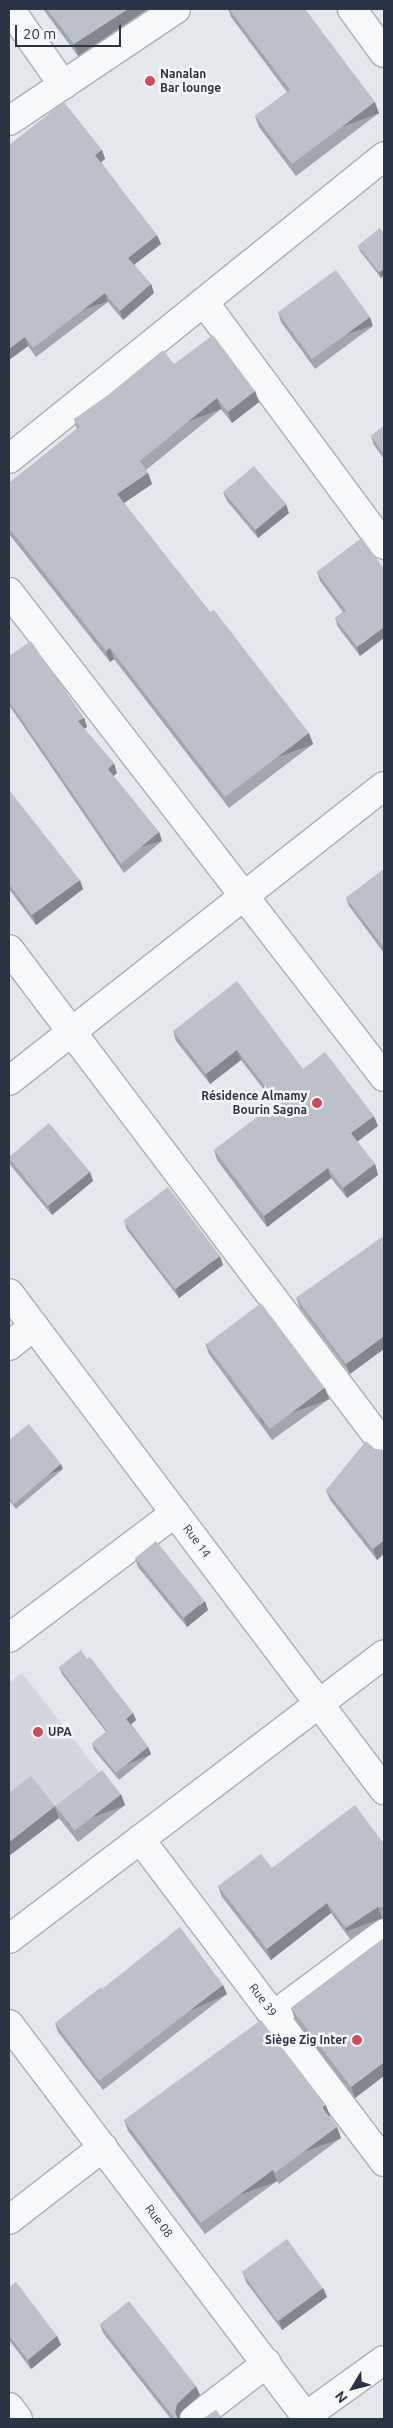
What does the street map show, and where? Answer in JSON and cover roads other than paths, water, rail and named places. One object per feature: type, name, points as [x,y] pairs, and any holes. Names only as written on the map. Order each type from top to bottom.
[{"type":"street","points":[[10,9],[63,85]]},
{"type":"street","points":[[9,122],[176,9]]},
{"type":"street","points":[[352,9],[384,53]]},
{"type":"street","points":[[9,459],[384,156]]},
{"type":"street","points":[[204,302],[384,545]]},
{"type":"street","points":[[9,592],[384,1077]]},
{"type":"street","points":[[9,1081],[244,894],[384,786]]},
{"type":"street","points":[[9,949],[384,1445]]},
{"type":"street","name":"Rue 14","points":[[9,1293],[384,1790]]},
{"type":"street","points":[[9,1346],[34,1326]]},
{"type":"street","points":[[9,1638],[175,1513]]},
{"type":"street","points":[[9,1939],[384,1654]]},
{"type":"street","name":"Rue 39","points":[[140,1839],[384,2162]]},
{"type":"street","points":[[274,2015],[384,1933]]},
{"type":"street","name":"Rue 08","points":[[9,2024],[307,2418]]},
{"type":"street","points":[[9,2220],[103,2147]]},
{"type":"street","points":[[307,2418],[384,2360]]},
{"type":"street","points":[[194,2419],[267,2363]]},
{"type":"street","points":[[9,2407],[18,2419]]},
{"type":"place","name":"Nanalan Bar lounge","points":[[150,81]]},
{"type":"place","name":"Résidence Almamy Bourin Sagna","points":[[317,1103]]},
{"type":"place","name":"UPA","points":[[38,1732]]},
{"type":"place","name":"Siège Zig Inter","points":[[357,2040]]}]
